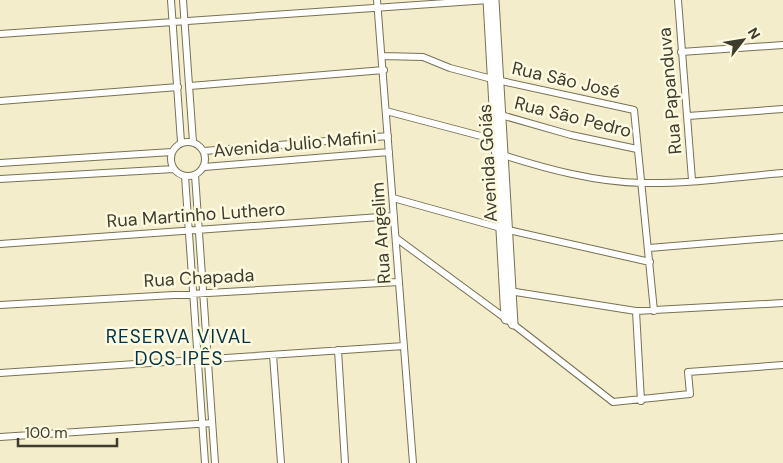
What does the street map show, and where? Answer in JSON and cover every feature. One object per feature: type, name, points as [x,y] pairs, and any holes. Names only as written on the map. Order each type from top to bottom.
[{"type":"street","points":[[171,0],[181,142],[172,152],[171,158],[174,169]]},
{"type":"street","points":[[183,0],[193,142]]},
{"type":"street","points":[[0,34],[378,3],[489,0]]},
{"type":"street","name":"Avenida Goiás","points":[[489,0],[501,115],[504,229]]},
{"type":"street","name":"Avenida Goiás","points":[[494,0],[496,140],[510,322]]},
{"type":"street","name":"Rua Papanduva","points":[[678,0],[692,180]]},
{"type":"street","name":"Rua Angelim","points":[[378,3],[413,463]]},
{"type":"street","points":[[681,52],[783,45]]},
{"type":"street","name":"Rua São José","points":[[382,56],[423,57],[450,68],[634,110],[637,149]]},
{"type":"street","points":[[190,86],[384,70]]},
{"type":"street","points":[[0,101],[178,87]]},
{"type":"street","points":[[688,116],[783,109]]},
{"type":"street","points":[[386,111],[496,140]]},
{"type":"street","name":"Rua São Pedro","points":[[501,115],[571,135],[637,149]]},
{"type":"street","name":"Avenida Julio Mafini","points":[[204,151],[388,136]]},
{"type":"street","points":[[0,179],[174,169],[185,176],[195,175],[204,167],[204,151],[193,142],[181,142]]},
{"type":"street","points":[[637,149],[649,248],[654,311]]},
{"type":"street","points":[[0,163],[172,152]]},
{"type":"street","name":"Avenida Julio Mafini","points":[[204,167],[389,152]]},
{"type":"street","points":[[503,155],[544,167],[603,179],[641,183],[783,173]]},
{"type":"street","points":[[195,175],[215,463]]},
{"type":"street","points":[[185,176],[205,463]]},
{"type":"street","points":[[393,198],[504,229],[650,262]]},
{"type":"street","name":"Rua Martinho Luthero","points":[[0,244],[394,216]]},
{"type":"street","points":[[649,248],[783,237]]},
{"type":"street","points":[[396,238],[510,322],[613,402],[642,401],[690,394],[688,372],[783,366]]},
{"type":"street","name":"Rua Chapada","points":[[0,305],[399,282]]},
{"type":"street","points":[[508,291],[636,311],[783,303]]},
{"type":"street","points":[[636,311],[642,401]]},
{"type":"street","points":[[0,374],[404,346]]},
{"type":"street","points":[[338,350],[345,463]]},
{"type":"street","points":[[273,355],[281,463]]},
{"type":"street","points":[[0,437],[212,423]]},
{"type":"district","name":"RESERVA VIVAL DOS IPÊS","points":[[179,347]]}]
